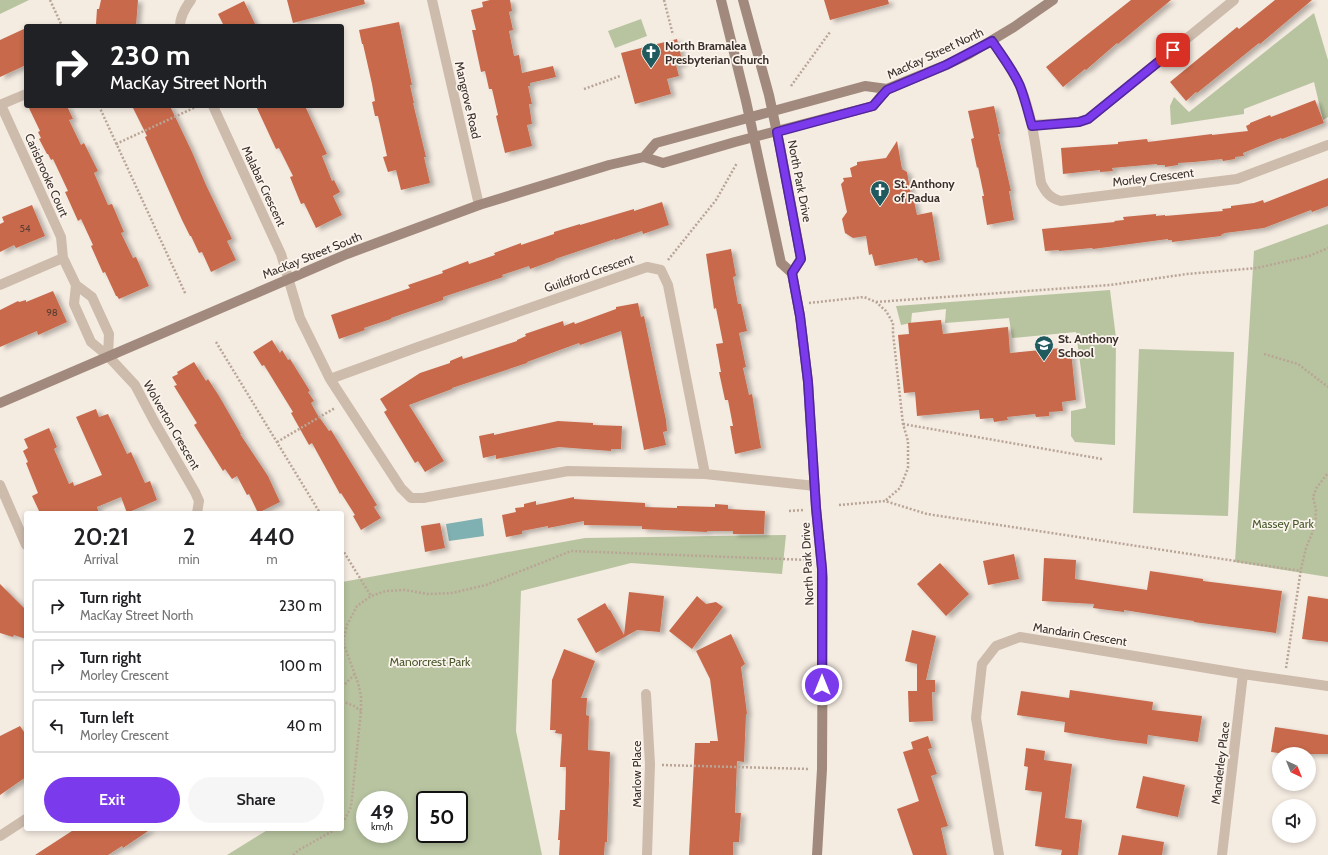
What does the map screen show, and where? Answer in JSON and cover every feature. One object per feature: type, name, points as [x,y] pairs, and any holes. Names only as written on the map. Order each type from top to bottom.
[{"type":"street","points":[[180,24],[184,9],[191,0]]},
{"type":"street","name":"Mangrove Road","points":[[432,0],[479,205]]},
{"type":"street","name":"North Park Drive","points":[[721,0],[750,118],[781,263],[792,273],[798,304],[808,382],[823,585],[822,769],[817,855]]},
{"type":"street","name":"North Park Drive","points":[[743,0],[777,132],[801,259],[792,273]]},
{"type":"street","name":"MacKay Street North","points":[[777,132],[873,106],[887,90],[946,65],[992,41],[1053,0]]},
{"type":"street","points":[[1032,126],[1079,122],[1088,119],[1234,0]]},
{"type":"street","name":"Morley Crescent","points":[[992,41],[1008,64],[1020,86],[1027,104],[1041,183],[1045,192],[1051,198],[1061,201],[1237,179],[1328,145]]},
{"type":"street","name":"MacKay Street North","points":[[772,111],[866,86],[887,90]]},
{"type":"street","points":[[0,105],[24,95]]},
{"type":"street","name":"Carisbrooke Court","points":[[0,105],[60,236],[63,258],[76,285],[92,297],[108,334],[108,356]]},
{"type":"street","name":"Malabar Crescent","points":[[214,108],[281,254],[289,279]]},
{"type":"street","points":[[772,111],[656,143],[644,157],[663,163],[754,137],[777,132]]},
{"type":"street","name":"MacKay Street South","points":[[0,403],[347,254],[479,205],[609,165],[644,157]]},
{"type":"street","points":[[0,285],[63,258]]},
{"type":"street","name":"Guildford Crescent","points":[[330,380],[425,344],[647,267],[661,270]]},
{"type":"street","points":[[661,270],[668,285],[706,474]]},
{"type":"street","points":[[289,279],[300,318],[330,380],[346,402],[401,488],[411,498],[424,498],[568,472],[706,474],[815,486]]},
{"type":"street","points":[[76,285],[74,304],[88,337],[91,342],[108,356]]},
{"type":"street","name":"Wolverton Crescent","points":[[108,356],[134,385],[196,492],[199,501],[197,511]]},
{"type":"street","points":[[0,485],[24,540]]},
{"type":"street","name":"Mandarin Crescent","points":[[999,855],[976,718],[982,664],[996,646],[1020,637],[1243,674],[1328,686]]},
{"type":"street","name":"Manderley Place","points":[[1222,855],[1243,674]]},
{"type":"street","name":"Marlow Place","points":[[646,694],[650,764],[647,855]]},
{"type":"street","points":[[0,836],[24,820]]},
{"type":"path","points":[[50,0],[61,24]]},
{"type":"path","points":[[664,0],[673,35]]},
{"type":"path","points":[[791,86],[830,32]]},
{"type":"path","points":[[584,89],[620,76]]},
{"type":"path","points":[[100,108],[186,295]]},
{"type":"path","points":[[116,144],[194,108]]},
{"type":"path","points":[[661,270],[716,200],[737,163]]},
{"type":"path","points":[[876,302],[1110,284],[1187,274],[1257,268],[1309,256],[1328,248]]},
{"type":"path","points":[[798,304],[864,297],[876,302],[886,311],[893,322],[903,424],[908,441],[908,468],[900,488],[885,501]]},
{"type":"path","points":[[216,342],[319,511]]},
{"type":"path","points":[[1264,354],[1298,364],[1328,386]]},
{"type":"path","points":[[277,442],[346,402]]},
{"type":"path","points":[[903,424],[1102,459]]},
{"type":"path","points":[[1284,680],[1301,571],[1306,548],[1315,526],[1316,510],[1313,497],[1317,487],[1328,474]]},
{"type":"path","points":[[839,505],[885,501],[926,514],[1301,571]]},
{"type":"path","points":[[789,511],[804,510]]},
{"type":"path","points":[[344,638],[347,625],[357,606],[371,596],[386,591],[405,590],[428,594],[452,593],[486,585],[571,551],[822,561]]},
{"type":"path","points":[[344,552],[371,596]]},
{"type":"path","points":[[344,645],[361,696],[361,711],[351,807],[344,820]]},
{"type":"path","points":[[344,686],[354,675]]},
{"type":"path","points":[[344,702],[361,711]]},
{"type":"path","points":[[650,764],[822,769]]},
{"type":"path","points":[[293,855],[332,831]]},
{"type":"green space","points":[[0,0],[29,0],[0,14]]},
{"type":"green space","points":[[1314,13],[1328,60],[1328,117],[1323,120],[1314,82],[1244,109],[1244,114],[1171,125],[1170,106],[1174,97],[1189,112]]},
{"type":"green space","points":[[641,19],[647,36],[615,48],[608,31]]},
{"type":"green space","name":"Massey Park","points":[[1328,224],[1328,577],[1235,562],[1254,251]]},
{"type":"green space","points":[[1110,290],[1116,338],[1115,445],[1075,442],[1071,436],[1071,411],[1086,408],[1076,332],[1012,338],[1009,318],[945,323],[946,309],[912,313],[911,323],[901,325],[896,306]]},
{"type":"green space","points":[[1139,349],[1234,352],[1228,516],[1133,513]]},
{"type":"green space","name":"Manorcrest Park","points":[[786,535],[782,574],[631,563],[521,591],[516,731],[542,855],[227,855],[266,831],[344,831],[344,582],[585,538]]},
{"type":"water","points":[[482,518],[484,536],[449,541],[446,524]]},
{"type":"building","points":[[101,0],[138,0],[136,24],[96,24],[97,9],[99,9]]},
{"type":"building","points":[[287,0],[364,0],[365,4],[293,23]]},
{"type":"building","points":[[490,0],[510,0],[512,11],[509,12],[513,30],[509,31],[514,56],[519,55],[522,73],[553,66],[556,77],[530,83],[530,86],[528,86],[532,104],[529,104],[532,124],[527,125],[532,146],[505,153],[496,116],[498,115],[492,89],[489,89],[485,71],[481,72],[472,30],[476,30],[471,10],[483,7],[482,2]]},
{"type":"building","points":[[824,0],[888,0],[889,4],[830,20]]},
{"type":"building","points":[[1131,0],[1171,0],[1063,87],[1046,67]]},
{"type":"building","points":[[1275,0],[1312,0],[1260,44],[1259,43],[1186,101],[1170,82],[1237,27],[1239,29]]},
{"type":"building","points":[[244,1],[255,24],[223,24],[218,14]]},
{"type":"building","points":[[399,22],[412,85],[410,85],[413,103],[426,157],[424,157],[430,183],[401,190],[396,170],[388,172],[383,157],[387,156],[378,116],[375,116],[372,102],[375,101],[372,84],[359,30]]},
{"type":"building","points":[[24,29],[24,66],[0,77],[0,40]]},
{"type":"building","name":"North Bramalea Presbyterian Church","points":[[677,39],[683,64],[676,65],[679,76],[667,79],[671,94],[635,104],[621,53]]},
{"type":"building","points":[[1315,100],[1324,123],[1243,153],[1244,156],[1235,157],[1235,159],[1178,163],[1178,165],[1165,167],[1165,165],[1157,164],[1112,168],[1113,171],[1100,172],[1100,170],[1063,174],[1061,148],[1118,144],[1118,142],[1147,139],[1148,142],[1248,131],[1246,126],[1250,123],[1270,115],[1271,117]]},
{"type":"building","points":[[994,106],[1000,134],[998,134],[1011,191],[1009,191],[1014,220],[987,225],[982,196],[984,196],[971,139],[974,138],[968,111]]},
{"type":"building","points":[[29,108],[68,108],[73,119],[69,120],[81,145],[84,143],[98,171],[94,173],[108,205],[112,204],[124,232],[121,233],[133,258],[136,257],[149,286],[119,299],[116,296],[105,272],[103,273],[91,246],[93,245],[81,219],[78,221],[65,192],[68,191],[53,159],[51,160],[39,139],[41,138],[38,132],[40,131]]},
{"type":"building","points":[[133,108],[171,108],[232,239],[227,241],[236,260],[211,272],[202,252],[199,253],[182,220],[145,137],[147,136]]},
{"type":"building","points":[[257,108],[306,108],[327,154],[322,156],[332,181],[334,180],[340,192],[333,196],[342,215],[316,228],[304,203],[301,204],[290,177],[293,176],[279,148],[276,149]]},
{"type":"building","name":"St. Anthony of Padua","points":[[897,141],[902,169],[907,172],[912,201],[914,201],[917,215],[932,212],[940,260],[925,263],[922,260],[918,261],[917,258],[875,266],[872,254],[869,255],[866,236],[853,238],[845,233],[842,219],[847,212],[841,184],[844,181],[843,178],[852,177],[850,168],[857,165],[857,162],[886,158]]},
{"type":"building","points":[[1328,178],[1328,206],[1312,212],[1311,210],[1264,228],[1225,233],[1221,236],[1172,242],[1172,240],[1168,239],[1093,249],[1045,251],[1042,229],[1115,222],[1114,221],[1124,220],[1123,217],[1156,214],[1156,216],[1165,216],[1223,211],[1222,209],[1231,208],[1231,206],[1254,203],[1263,200],[1264,203]]},
{"type":"building","points":[[662,202],[669,225],[643,234],[642,231],[615,239],[530,269],[529,266],[502,275],[503,277],[443,297],[443,300],[364,328],[365,330],[339,339],[331,315],[410,288],[408,285],[443,273],[442,271],[468,261],[469,264],[495,255],[494,253],[521,243],[521,245],[554,234],[554,232]]},
{"type":"building","points":[[32,205],[45,236],[16,248],[14,245],[0,252],[0,224],[4,222],[2,217]]},
{"type":"building","points":[[731,249],[736,276],[733,277],[738,304],[741,304],[747,331],[739,333],[746,367],[743,368],[749,395],[752,394],[761,448],[735,454],[730,426],[733,426],[728,400],[725,400],[719,372],[721,372],[716,344],[723,343],[716,308],[714,309],[706,254]]},
{"type":"building","points":[[53,291],[67,322],[38,335],[37,331],[0,347],[0,310],[18,301],[26,300],[26,302]]},
{"type":"building","points":[[638,303],[641,317],[644,316],[666,420],[667,431],[663,432],[666,445],[644,450],[621,331],[580,345],[579,343],[527,363],[452,388],[409,405],[444,461],[425,472],[418,461],[415,463],[384,412],[387,410],[380,399],[420,373],[450,363],[450,361],[462,356],[463,359],[517,341],[526,336],[525,334],[563,321],[564,326],[574,322],[575,324],[616,309],[616,307]]},
{"type":"building","points":[[941,320],[943,334],[1008,327],[1010,353],[1061,348],[1061,352],[1071,351],[1076,400],[1062,402],[1063,411],[1049,412],[1049,416],[1036,417],[1035,414],[1007,417],[1008,420],[994,422],[993,418],[980,419],[979,410],[917,416],[915,392],[904,393],[898,335],[909,334],[908,323]]},
{"type":"building","points":[[272,340],[280,353],[282,350],[288,360],[290,359],[310,391],[308,392],[314,401],[311,403],[317,414],[329,431],[331,430],[377,505],[374,507],[381,518],[361,530],[353,516],[355,515],[341,493],[340,494],[312,443],[309,445],[291,413],[293,412],[264,365],[262,366],[253,352]]},
{"type":"building","points":[[194,362],[206,381],[208,379],[240,434],[268,476],[280,502],[262,511],[257,511],[249,494],[247,495],[237,476],[232,479],[225,469],[223,471],[194,425],[197,423],[174,386],[177,385],[172,377],[178,374],[177,372]]},
{"type":"building","points":[[96,409],[99,417],[108,414],[127,454],[131,452],[145,483],[150,481],[157,500],[132,511],[126,511],[121,497],[97,507],[98,511],[39,511],[32,496],[38,493],[26,463],[28,462],[23,451],[28,448],[24,439],[49,428],[57,447],[54,449],[69,484],[73,482],[74,486],[102,475],[76,417]]},
{"type":"building","points":[[558,421],[593,423],[593,425],[622,426],[621,449],[611,449],[611,451],[559,447],[496,459],[496,455],[483,458],[479,436],[494,433],[494,435]]},
{"type":"building","points":[[574,497],[574,499],[645,503],[645,507],[715,507],[715,504],[728,505],[728,509],[765,511],[764,534],[733,534],[733,531],[707,532],[642,529],[642,526],[584,525],[584,521],[522,531],[522,534],[506,537],[502,515],[516,512],[515,508],[524,507],[524,504],[536,501],[536,505]]},
{"type":"building","points":[[440,523],[445,548],[425,552],[421,526]]},
{"type":"building","points":[[1014,554],[1019,579],[988,585],[983,561]]},
{"type":"building","points":[[1044,558],[1076,560],[1075,579],[1147,590],[1150,571],[1203,579],[1203,581],[1282,591],[1276,633],[1194,622],[1124,610],[1124,612],[1093,608],[1094,604],[1042,601]]},
{"type":"building","points":[[940,563],[969,594],[946,616],[917,584]]},
{"type":"building","points":[[0,584],[24,608],[24,638],[0,633]]},
{"type":"building","points":[[629,592],[664,596],[660,632],[637,630],[596,653],[577,619],[605,603],[624,635]]},
{"type":"building","points":[[697,596],[706,604],[716,602],[723,607],[692,649],[669,631]]},
{"type":"building","points":[[1308,596],[1328,599],[1328,642],[1302,639]]},
{"type":"building","points":[[912,630],[936,636],[926,680],[935,680],[935,692],[932,692],[933,721],[909,722],[908,691],[917,691],[917,664],[905,661]]},
{"type":"building","points":[[731,634],[745,664],[741,667],[747,714],[744,762],[737,761],[735,813],[741,813],[739,842],[733,842],[733,855],[689,855],[695,743],[710,743],[710,741],[718,741],[710,679],[696,651]]},
{"type":"building","points":[[564,649],[595,661],[581,698],[587,698],[586,715],[589,716],[588,750],[610,752],[607,842],[605,842],[604,855],[559,855],[560,840],[558,840],[560,810],[565,810],[566,767],[560,767],[562,734],[555,733],[556,730],[550,730],[552,680]]},
{"type":"building","points":[[1070,690],[1153,702],[1152,710],[1202,716],[1198,742],[1148,735],[1147,744],[1114,740],[1064,732],[1065,722],[1017,715],[1021,691],[1069,698]]},
{"type":"building","points":[[20,726],[24,732],[24,778],[0,795],[0,736]]},
{"type":"building","points":[[1275,727],[1328,735],[1328,754],[1316,754],[1316,747],[1272,747],[1271,752]]},
{"type":"building","points":[[928,736],[932,748],[928,749],[937,774],[931,776],[948,826],[941,828],[947,855],[913,855],[897,809],[919,801],[903,752],[913,749],[911,742]]},
{"type":"building","points":[[1026,748],[1045,751],[1044,760],[1072,764],[1065,818],[1082,820],[1078,855],[1061,855],[1062,850],[1035,846],[1042,792],[1025,790],[1028,767],[1024,766]]},
{"type":"building","points":[[1143,776],[1185,785],[1178,817],[1136,808]]},
{"type":"building","points":[[72,831],[148,831],[123,848],[122,846],[108,855],[35,855]]},
{"type":"building","points":[[1122,835],[1164,842],[1162,855],[1118,855]]},
{"type":"place","name":"North Bramalea Presbyterian Church","points":[[651,69]]},
{"type":"place","name":"St. Anthony of Padua","points":[[880,207]]},
{"type":"place","name":"St. Anthony School","points":[[1044,362]]},
{"type":"route","points":[[822,685],[823,578],[816,508],[808,382],[800,316],[792,273],[801,259],[777,132],[873,106],[887,90],[946,65],[992,41],[1008,64],[1020,86],[1027,104],[1032,126],[1079,122],[1088,119],[1173,50]]}]
